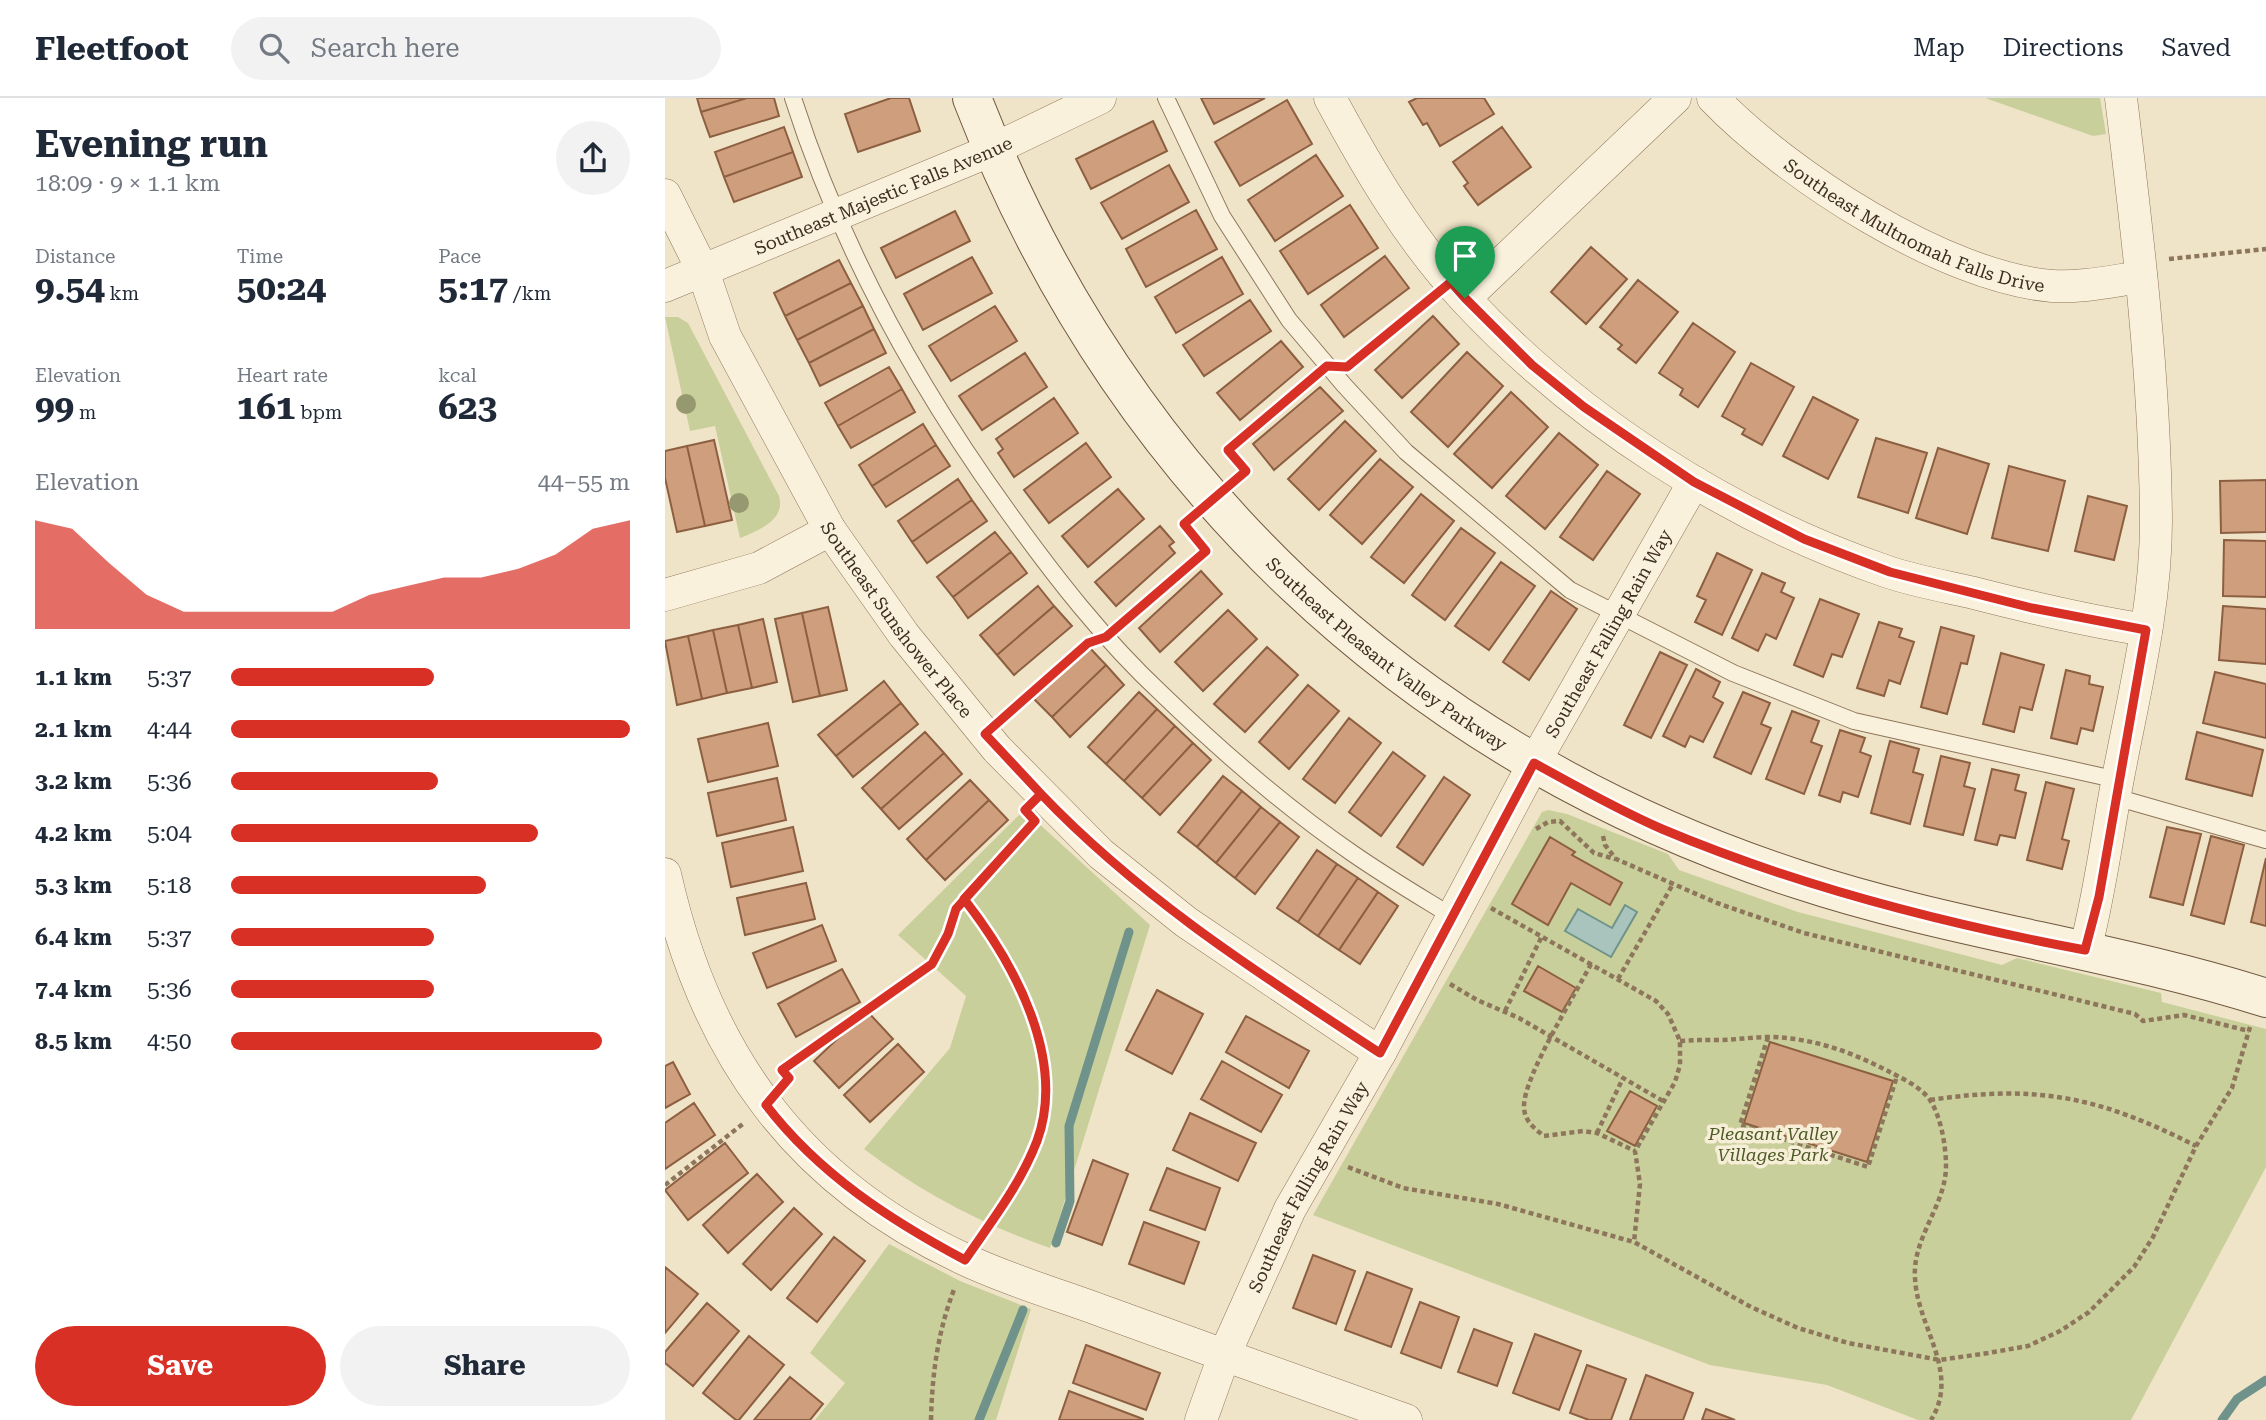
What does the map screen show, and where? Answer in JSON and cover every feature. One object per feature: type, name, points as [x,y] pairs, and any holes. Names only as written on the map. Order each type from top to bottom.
[{"type":"street","name":"Southeast Pleasant Valley Parkway","points":[[972,98],[992,150],[1031,230],[1086,329],[1141,414],[1211,501],[1285,577],[1385,662],[1458,716],[1534,763],[1661,828],[1795,879],[1995,933],[2085,950],[2257,1008]]},
{"type":"street","name":"Southeast Majestic Falls Avenue","points":[[665,286],[992,150],[1100,98]]},
{"type":"street","points":[[1330,98],[1383,191],[1458,290],[1532,365],[1584,407],[1694,482],[1804,539],[1890,572],[2032,608],[2146,630]]},
{"type":"street","points":[[1458,290],[1675,98]]},
{"type":"street","name":"Southeast Multnomah Falls Drive","points":[[1713,98],[1776,155],[1821,188],[1872,219],[1953,258],[2018,281],[2054,286],[2141,270]]},
{"type":"street","points":[[2085,950],[2099,897],[2116,788],[2146,630],[2153,586],[2156,522],[2141,270],[2121,98]]},
{"type":"street","name":"Southeast Sunshower Place","points":[[665,195],[703,271],[725,336],[830,530],[904,635],[985,734],[1101,853],[1186,922],[1380,1053]]},
{"type":"street","name":"Southeast Falling Rain Way","points":[[1201,1420],[1224,1356],[1290,1209],[1380,1053],[1534,763],[1694,482]]},
{"type":"street","points":[[665,595],[759,568],[830,530]]},
{"type":"street","points":[[665,874],[683,944],[701,995],[731,1051],[766,1105],[804,1147],[874,1208],[965,1260],[1406,1420]]},
{"type":"lane","points":[[793,98],[836,215],[902,349],[953,436],[1049,569],[1106,637],[1161,694],[1256,779],[1351,852],[1459,905]]},
{"type":"lane","points":[[1166,98],[1222,216],[1289,320],[1406,452],[1570,590],[1733,673],[1854,721],[2116,788],[2266,840]]},
{"type":"path","points":[[2141,270],[2266,249]]},
{"type":"path","points":[[985,734],[1088,643],[1106,637],[1206,551],[1184,524],[1246,471],[1228,450],[1327,366],[1347,367],[1458,290]]},
{"type":"path","points":[[665,1185],[766,1105],[789,1078],[782,1070],[932,964],[948,934],[956,909],[1035,821],[1025,810],[1041,794]]},
{"type":"path","points":[[1322,1155],[1373,1179],[1403,1188],[1498,1204],[1633,1242],[1751,1307],[1798,1328],[1888,1353],[1940,1360],[2028,1346],[2089,1312],[2134,1267],[2153,1237],[2196,1146],[2232,1088],[2257,1008],[2184,1014],[2143,1021],[2135,1014],[1804,933],[1717,903],[1616,859],[1594,853],[1560,821],[1548,822],[1537,829]]},
{"type":"path","points":[[1602,830],[1605,845],[1616,859]]},
{"type":"path","points":[[1618,979],[1673,884]]},
{"type":"path","points":[[931,1420],[932,1378],[946,1309],[965,1260],[1011,1194],[1038,1139],[1045,1079],[1042,1047],[1031,1012],[979,918],[964,899]]},
{"type":"path","points":[[1459,905],[1542,936],[1656,1001],[1668,1014],[1680,1041],[1680,1065],[1675,1082],[1635,1151],[1640,1184],[1633,1242]]},
{"type":"path","points":[[1505,1011],[1542,936]]},
{"type":"path","points":[[1591,964],[1525,1092],[1524,1109],[1529,1125],[1544,1136],[1583,1131],[1597,1133],[1635,1151]]},
{"type":"path","points":[[1425,969],[1663,1101]]},
{"type":"path","points":[[1680,1041],[1769,1037],[1809,1041],[1848,1051],[1916,1086],[1930,1100],[1941,1131],[1946,1168],[1940,1195],[1919,1245],[1914,1272],[1919,1309],[1940,1360],[1943,1378],[1940,1401],[1931,1420]]},
{"type":"path","points":[[1769,1037],[1739,1125],[1868,1167],[1897,1076]]},
{"type":"path","points":[[1597,1133],[1623,1078]]},
{"type":"path","points":[[1930,1100],[1992,1093],[2063,1096],[2141,1118],[2196,1146]]},
{"type":"green space","points":[[1985,98],[2100,98],[2106,134],[2093,136]]},
{"type":"green space","points":[[665,317],[678,317],[688,323],[779,496],[779,512],[775,518],[763,528],[740,538],[715,426],[690,431]]},
{"type":"green space","points":[[1024,810],[1150,925],[1050,1248],[1000,1229],[953,1206],[908,1180],[864,1149],[950,1048],[966,996],[898,935]]},
{"type":"green space","name":"Pleasant Valley Villages Park","points":[[1548,810],[1567,814],[1668,854],[1679,870],[1798,912],[2002,965],[2017,958],[2161,993],[2162,1002],[2266,1029],[2266,1167],[2131,1420],[1918,1420],[1827,1385],[1710,1365],[1313,1215],[1542,812]]},
{"type":"green space","points":[[889,1244],[960,1281],[1031,1309],[996,1420],[815,1420],[845,1383],[810,1353]]},
{"type":"water","points":[[1625,905],[1637,912],[1611,957],[1565,931],[1578,909],[1612,928]]},
{"type":"building","points":[[697,98],[747,98],[701,112]]},
{"type":"building","points":[[747,98],[774,98],[779,116],[710,137],[701,112]]},
{"type":"building","points":[[891,98],[909,98],[920,131],[858,152],[845,114]]},
{"type":"building","points":[[1201,98],[1265,98],[1214,124]]},
{"type":"building","points":[[1417,98],[1484,98],[1494,114],[1440,146],[1427,123],[1423,125],[1409,102]]},
{"type":"building","points":[[1287,100],[1312,144],[1240,186],[1215,142]]},
{"type":"building","points":[[1153,121],[1167,151],[1091,189],[1076,159]]},
{"type":"building","points":[[784,127],[793,152],[724,177],[715,152]]},
{"type":"building","points":[[1502,127],[1531,167],[1478,205],[1464,186],[1468,183],[1453,162]]},
{"type":"building","points":[[793,152],[802,177],[734,202],[724,177]]},
{"type":"building","points":[[1316,155],[1343,196],[1275,241],[1248,200]]},
{"type":"building","points":[[1169,165],[1189,202],[1122,239],[1101,203]]},
{"type":"building","points":[[1350,205],[1378,248],[1308,294],[1280,251]]},
{"type":"building","points":[[1196,210],[1217,249],[1146,287],[1126,249]]},
{"type":"building","points":[[955,211],[970,241],[896,278],[881,248]]},
{"type":"building","points":[[1591,247],[1627,279],[1586,324],[1551,292]]},
{"type":"building","points":[[1385,256],[1409,288],[1344,337],[1321,305]]},
{"type":"building","points":[[972,257],[992,293],[923,330],[904,294]]},
{"type":"building","points":[[1222,257],[1243,294],[1176,333],[1155,297]]},
{"type":"building","points":[[839,260],[851,283],[785,316],[774,293]]},
{"type":"building","points":[[1638,280],[1678,312],[1636,363],[1618,349],[1622,345],[1600,327]]},
{"type":"building","points":[[851,283],[863,306],[797,340],[785,316]]},
{"type":"building","points":[[1250,300],[1271,331],[1204,376],[1183,345]]},
{"type":"building","points":[[863,306],[874,329],[809,363],[797,340]]},
{"type":"building","points":[[995,306],[1017,341],[951,381],[929,346]]},
{"type":"building","points":[[1433,316],[1459,344],[1402,398],[1375,370]]},
{"type":"building","points":[[1693,323],[1735,352],[1698,407],[1680,395],[1683,389],[1659,373]]},
{"type":"building","points":[[874,329],[886,353],[820,386],[809,363]]},
{"type":"building","points":[[1281,341],[1303,367],[1240,420],[1217,393]]},
{"type":"building","points":[[1467,352],[1503,386],[1448,447],[1411,412]]},
{"type":"building","points":[[1025,353],[1047,387],[982,430],[959,396]]},
{"type":"building","points":[[1751,363],[1794,387],[1762,445],[1742,434],[1745,429],[1722,416]]},
{"type":"building","points":[[889,367],[902,389],[838,426],[825,403]]},
{"type":"building","points":[[1320,387],[1343,411],[1274,470],[1253,444]]},
{"type":"building","points":[[902,389],[915,412],[851,448],[838,426]]},
{"type":"building","points":[[1511,392],[1548,427],[1492,488],[1454,454]]},
{"type":"building","points":[[1813,397],[1858,420],[1828,479],[1783,456]]},
{"type":"building","points":[[1054,398],[1078,433],[1014,477],[998,453],[1003,449],[996,439]]},
{"type":"building","points":[[1345,421],[1376,451],[1319,510],[1288,479]]},
{"type":"building","points":[[923,424],[936,445],[872,486],[859,465]]},
{"type":"building","points":[[1559,433],[1598,465],[1545,529],[1506,496]]},
{"type":"building","points":[[1876,438],[1927,453],[1908,513],[1858,497]]},
{"type":"building","points":[[714,440],[732,520],[705,526],[687,446]]},
{"type":"building","points":[[1086,443],[1111,477],[1049,523],[1024,490]]},
{"type":"building","points":[[936,445],[950,466],[886,507],[872,486]]},
{"type":"building","points":[[687,446],[705,526],[677,532],[665,478],[665,451]]},
{"type":"building","points":[[1938,448],[1989,464],[1967,534],[1916,518]]},
{"type":"building","points":[[1380,459],[1413,487],[1362,544],[1330,515]]},
{"type":"building","points":[[2009,466],[2065,481],[2048,551],[1992,538]]},
{"type":"building","points":[[1607,471],[1640,494],[1593,560],[1560,537]]},
{"type":"building","points":[[958,479],[972,500],[912,542],[898,521]]},
{"type":"building","points":[[2266,480],[2266,532],[2221,533],[2220,481]]},
{"type":"building","points":[[1118,489],[1144,519],[1088,567],[1062,536]]},
{"type":"building","points":[[1421,494],[1454,521],[1404,583],[1371,557]]},
{"type":"building","points":[[2088,496],[2127,506],[2114,560],[2075,551]]},
{"type":"building","points":[[972,500],[987,521],[927,563],[912,542]]},
{"type":"building","points":[[1160,526],[1174,542],[1169,546],[1175,553],[1116,606],[1095,582]]},
{"type":"building","points":[[1461,528],[1495,553],[1445,620],[1412,595]]},
{"type":"building","points":[[995,532],[1011,552],[953,597],[937,577]]},
{"type":"building","points":[[2224,540],[2266,541],[2266,597],[2223,596]]},
{"type":"building","points":[[1011,552],[1027,573],[968,618],[953,597]]},
{"type":"building","points":[[1717,553],[1752,570],[1722,635],[1695,622],[1706,600],[1697,596]]},
{"type":"building","points":[[1501,562],[1535,586],[1489,650],[1455,626]]},
{"type":"building","points":[[1201,571],[1222,594],[1160,652],[1139,628]]},
{"type":"building","points":[[1762,573],[1785,583],[1781,592],[1794,598],[1776,639],[1766,634],[1758,651],[1732,638]]},
{"type":"building","points":[[1038,586],[1054,606],[997,655],[980,635]]},
{"type":"building","points":[[1551,591],[1577,609],[1529,680],[1503,662]]},
{"type":"building","points":[[1820,599],[1859,614],[1842,657],[1832,654],[1823,677],[1794,665]]},
{"type":"building","points":[[1054,606],[1072,626],[1014,675],[997,655]]},
{"type":"building","points":[[2223,606],[2266,609],[2266,664],[2219,660]]},
{"type":"building","points":[[828,607],[847,690],[820,696],[802,613]]},
{"type":"building","points":[[1228,610],[1257,639],[1203,691],[1175,662]]},
{"type":"building","points":[[802,613],[820,696],[793,702],[775,619]]},
{"type":"building","points":[[763,619],[777,682],[752,688],[738,625]]},
{"type":"building","points":[[1879,622],[1902,629],[1899,637],[1914,642],[1900,684],[1889,680],[1884,696],[1857,688]]},
{"type":"building","points":[[738,625],[752,688],[727,693],[713,630]]},
{"type":"building","points":[[1941,627],[1974,636],[1967,664],[1961,663],[1947,714],[1921,707]]},
{"type":"building","points":[[713,630],[727,693],[702,699],[688,636]]},
{"type":"building","points":[[688,636],[702,699],[677,705],[665,641]]},
{"type":"building","points":[[1088,646],[1106,665],[1052,717],[1033,698]]},
{"type":"building","points":[[1267,647],[1298,675],[1245,732],[1214,704]]},
{"type":"building","points":[[1660,652],[1687,665],[1651,738],[1624,725]]},
{"type":"building","points":[[2001,653],[2044,665],[2032,710],[2020,707],[2014,732],[1983,724]]},
{"type":"building","points":[[1106,665],[1124,685],[1070,737],[1052,717]]},
{"type":"building","points":[[1696,669],[1720,682],[1713,697],[1723,703],[1703,742],[1690,736],[1685,747],[1663,736]]},
{"type":"building","points":[[2066,670],[2090,676],[2089,684],[2103,687],[2093,731],[2081,728],[2077,744],[2051,738]]},
{"type":"building","points":[[2215,672],[2266,684],[2266,738],[2203,723]]},
{"type":"building","points":[[884,681],[901,703],[836,756],[818,735]]},
{"type":"building","points":[[1308,685],[1339,711],[1289,769],[1259,742]]},
{"type":"building","points":[[1139,692],[1157,709],[1106,764],[1088,747]]},
{"type":"building","points":[[1743,692],[1770,703],[1761,724],[1771,728],[1751,774],[1714,757]]},
{"type":"building","points":[[901,703],[918,724],[853,777],[836,756]]},
{"type":"building","points":[[1157,709],[1175,726],[1124,781],[1106,764]]},
{"type":"building","points":[[1792,711],[1819,721],[1811,742],[1822,746],[1804,794],[1766,779]]},
{"type":"building","points":[[1349,718],[1381,743],[1335,803],[1303,779]]},
{"type":"building","points":[[768,723],[778,766],[708,782],[698,739]]},
{"type":"building","points":[[1175,726],[1193,743],[1142,798],[1124,781]]},
{"type":"building","points":[[1840,730],[1865,738],[1860,752],[1871,756],[1858,797],[1843,792],[1840,802],[1819,795]]},
{"type":"building","points":[[925,732],[944,753],[881,809],[862,788]]},
{"type":"building","points":[[2197,732],[2263,750],[2252,796],[2186,779]]},
{"type":"building","points":[[1890,741],[1919,749],[1913,772],[1923,775],[1910,824],[1871,813]]},
{"type":"building","points":[[1193,743],[1211,760],[1160,815],[1142,798]]},
{"type":"building","points":[[1393,752],[1425,776],[1381,836],[1349,812]]},
{"type":"building","points":[[944,753],[962,774],[899,829],[881,809]]},
{"type":"building","points":[[1941,756],[1970,763],[1964,786],[1975,789],[1963,835],[1924,826]]},
{"type":"building","points":[[1992,769],[2019,775],[2015,790],[2026,793],[2015,838],[2000,835],[1997,845],[1975,840]]},
{"type":"building","points":[[1223,776],[1242,791],[1197,847],[1178,832]]},
{"type":"building","points":[[1444,777],[1470,795],[1423,865],[1397,847]]},
{"type":"building","points":[[777,778],[786,820],[717,836],[708,793]]},
{"type":"building","points":[[970,780],[989,800],[926,860],[907,839]]},
{"type":"building","points":[[2046,782],[2074,789],[2062,839],[2069,841],[2062,869],[2027,860]]},
{"type":"building","points":[[1242,791],[1261,807],[1216,863],[1197,847]]},
{"type":"building","points":[[989,800],[1008,820],[945,880],[926,860]]},
{"type":"building","points":[[1261,807],[1280,822],[1235,878],[1216,863]]},
{"type":"building","points":[[1280,822],[1299,837],[1255,894],[1235,878]]},
{"type":"building","points":[[793,827],[803,871],[731,887],[722,843]]},
{"type":"building","points":[[2167,827],[2201,834],[2183,905],[2150,897]]},
{"type":"building","points":[[2211,836],[2244,845],[2224,924],[2191,915]]},
{"type":"building","points":[[1550,837],[1575,852],[1572,855],[1622,883],[1610,905],[1571,883],[1548,925],[1512,904]]},
{"type":"building","points":[[1317,850],[1337,864],[1298,922],[1277,908]]},
{"type":"building","points":[[2266,858],[2266,926],[2251,922]]},
{"type":"building","points":[[1337,864],[1358,878],[1318,936],[1298,922]]},
{"type":"building","points":[[1358,878],[1378,892],[1339,950],[1318,936]]},
{"type":"building","points":[[806,883],[815,919],[745,935],[737,898]]},
{"type":"building","points":[[1378,892],[1398,906],[1360,964],[1339,950]]},
{"type":"building","points":[[822,925],[836,961],[767,988],[753,953]]},
{"type":"building","points":[[1538,966],[1576,988],[1562,1012],[1524,991]]},
{"type":"building","points":[[842,969],[860,1002],[796,1037],[778,1004]]},
{"type":"building","points":[[1157,990],[1203,1014],[1172,1074],[1126,1050]]},
{"type":"building","points":[[867,1011],[893,1039],[839,1088],[814,1061]]},
{"type":"building","points":[[1246,1016],[1309,1051],[1289,1088],[1226,1052]]},
{"type":"building","points":[[1770,1042],[1893,1081],[1867,1162],[1744,1123]]},
{"type":"building","points":[[898,1044],[924,1072],[870,1122],[844,1095]]},
{"type":"building","points":[[1222,1061],[1282,1095],[1261,1132],[1201,1099]]},
{"type":"building","points":[[673,1062],[690,1094],[665,1108],[665,1066]]},
{"type":"building","points":[[1630,1091],[1657,1106],[1635,1146],[1607,1131]]},
{"type":"building","points":[[694,1103],[715,1135],[665,1169],[665,1123]]},
{"type":"building","points":[[1190,1113],[1256,1143],[1238,1181],[1173,1150]]},
{"type":"building","points":[[725,1143],[748,1173],[688,1220],[665,1190]]},
{"type":"building","points":[[1093,1160],[1128,1174],[1102,1245],[1067,1232]]},
{"type":"building","points":[[1167,1168],[1220,1188],[1205,1230],[1150,1210]]},
{"type":"building","points":[[757,1174],[783,1202],[728,1253],[703,1225]]},
{"type":"building","points":[[794,1208],[822,1234],[771,1290],[743,1264]]},
{"type":"building","points":[[1144,1222],[1199,1242],[1184,1284],[1129,1264]]},
{"type":"building","points":[[834,1237],[865,1261],[817,1322],[787,1298]]},
{"type":"building","points":[[1313,1255],[1355,1271],[1336,1324],[1293,1308]]},
{"type":"building","points":[[665,1267],[698,1294],[665,1333]]},
{"type":"building","points":[[1367,1272],[1412,1289],[1391,1347],[1345,1330]]},
{"type":"building","points":[[1420,1302],[1459,1317],[1441,1368],[1401,1353]]},
{"type":"building","points":[[707,1303],[739,1331],[693,1386],[665,1363],[665,1352]]},
{"type":"building","points":[[1474,1329],[1512,1343],[1497,1386],[1458,1372]]},
{"type":"building","points":[[1535,1334],[1581,1351],[1559,1410],[1513,1393]]},
{"type":"building","points":[[749,1336],[784,1365],[739,1420],[736,1420],[703,1393]]},
{"type":"building","points":[[1086,1345],[1160,1373],[1146,1410],[1073,1383]]},
{"type":"building","points":[[1587,1365],[1626,1379],[1611,1420],[1589,1420],[1570,1413]]},
{"type":"building","points":[[1646,1375],[1693,1393],[1683,1420],[1630,1420]]},
{"type":"building","points":[[790,1377],[823,1404],[810,1420],[754,1420]]},
{"type":"building","points":[[1069,1391],[1143,1419],[1143,1420],[1059,1420]]},
{"type":"building","points":[[1706,1409],[1735,1420],[1702,1420]]},
{"type":"waterway","points":[[1056,1243],[1070,1201],[1069,1126],[1129,932]]},
{"type":"waterway","points":[[979,1420],[1023,1310]]},
{"type":"waterway","points":[[2222,1420],[2237,1399],[2266,1380]]},
{"type":"route","points":[[1465,298],[1451,282],[1347,367],[1327,366],[1228,450],[1246,471],[1184,524],[1206,551],[1106,637],[1088,643],[985,734],[1041,794],[1025,810],[1035,821],[964,899],[979,918],[1021,991],[1042,1047],[1045,1079],[1038,1139],[1011,1194],[965,1260],[914,1233],[874,1208],[843,1183],[804,1147],[766,1105],[789,1078],[782,1070],[932,964],[948,934],[956,909],[964,899],[1000,860],[1035,821],[1025,810],[1041,794],[1101,853],[1186,922],[1380,1053],[1534,763],[1661,828],[1795,879],[1857,898],[1913,910],[1995,933],[2085,950],[2099,897],[2146,630],[2032,608],[1890,572],[1804,539],[1694,482],[1584,407],[1532,365],[1465,298]]}]
